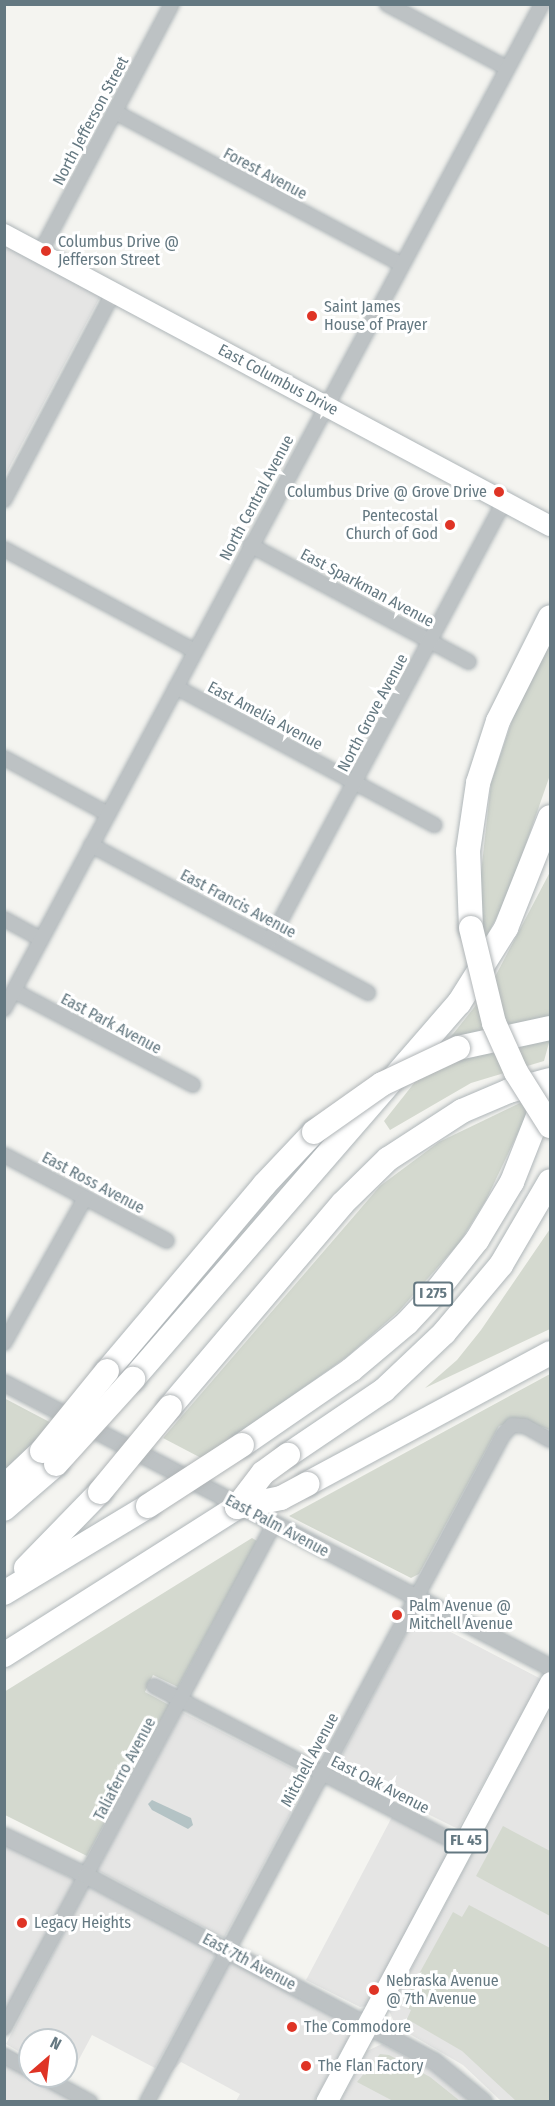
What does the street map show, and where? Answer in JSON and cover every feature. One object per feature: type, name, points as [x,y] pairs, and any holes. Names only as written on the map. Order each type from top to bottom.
[{"type":"highway","points":[[550,617],[498,720],[478,783],[468,851],[471,928],[494,1023],[516,1072],[550,1126]]},
{"type":"highway","points":[[4,1509],[49,1458],[133,1379],[459,1003],[506,928],[550,817]]},
{"type":"highway","points":[[4,1487],[49,1458],[107,1371],[264,1185],[314,1132],[382,1084],[458,1048],[547,1029]]},
{"type":"highway","points":[[4,1587],[100,1492],[343,1203],[388,1159],[462,1111],[546,1082]]},
{"type":"highway","name":"I 275","points":[[4,1593],[148,1506],[242,1445],[351,1370],[407,1323],[457,1267],[522,1162],[546,1082]]},
{"type":"highway","name":"I 275","points":[[4,1655],[237,1507],[263,1473],[384,1390],[444,1333],[501,1265],[550,1181]]},
{"type":"highway","points":[[237,1507],[272,1501],[308,1484],[550,1353]]},
{"type":"main road","name":"East Columbus Drive","points":[[4,234],[550,526]]},
{"type":"main road","name":"FL 45","points":[[326,2102],[550,1682]]},
{"type":"street","name":"North Jefferson Street","points":[[40,253],[172,4]]},
{"type":"street","points":[[387,4],[507,68]]},
{"type":"street","name":"North Central Avenue","points":[[4,1009],[250,545],[542,4]]},
{"type":"street","name":"Forest Avenue","points":[[115,112],[401,264]]},
{"type":"street","points":[[4,500],[113,293]]},
{"type":"street","name":"North Grove Avenue","points":[[270,940],[504,501]]},
{"type":"street","name":"East Sparkman Avenue","points":[[250,545],[469,662]]},
{"type":"street","points":[[4,549],[195,651]]},
{"type":"street","name":"East Amelia Avenue","points":[[176,687],[434,825]]},
{"type":"street","points":[[4,758],[108,814]]},
{"type":"street","name":"East Francis Avenue","points":[[91,845],[368,993]]},
{"type":"street","points":[[4,918],[41,939]]},
{"type":"street","name":"East Park Avenue","points":[[14,991],[193,1085]]},
{"type":"street","name":"East Ross Avenue","points":[[4,1155],[167,1241]]},
{"type":"street","points":[[4,1343],[85,1198]]},
{"type":"street","name":"East Palm Avenue","points":[[4,1383],[550,1667]]},
{"type":"street","name":"Mitchell Avenue","points":[[147,2102],[503,1435],[512,1425],[525,1426],[550,1440]]},
{"type":"street","name":"Taliaferro Avenue","points":[[4,2028],[274,1524]]},
{"type":"street","name":"East Oak Avenue","points":[[154,1686],[464,1846]]},
{"type":"street","name":"East 7th Avenue","points":[[4,1836],[87,1876],[434,2061],[484,2102]]},
{"type":"street","points":[[4,2056],[18,2064]]},
{"type":"street","points":[[64,2088],[90,2102]]},
{"type":"shaded area","points":[[5,244],[100,297],[5,476]]},
{"type":"shaded area","points":[[550,644],[550,775],[507,898],[483,943],[480,882],[491,783],[514,715]]},
{"type":"shaded area","points":[[550,872],[550,1039],[544,1061],[471,1083],[390,1130],[384,1121],[488,990]]},
{"type":"shaded area","points":[[522,1102],[527,1114],[486,1200],[460,1242],[399,1311],[348,1356],[203,1459],[163,1438],[380,1186],[439,1142]]},
{"type":"shaded area","points":[[550,1229],[550,1329],[425,1388],[457,1360],[481,1330]]},
{"type":"shaded area","points":[[550,1374],[550,1430],[521,1419],[499,1426],[419,1574],[411,1578],[289,1516]]},
{"type":"shaded area","points":[[4,1398],[59,1427],[4,1491]]},
{"type":"shaded area","points":[[252,1538],[257,1541],[178,1687],[153,1675],[145,1692],[169,1705],[87,1856],[5,1815],[4,1692]]},
{"type":"shaded area","points":[[416,1614],[541,1679],[458,1829],[335,1768]]},
{"type":"shaded area","points":[[550,1706],[550,2101],[501,2101],[463,2065],[396,2026],[389,2011]]},
{"type":"shaded area","points":[[182,1712],[310,1777],[224,1938],[97,1870]]},
{"type":"shaded area","points":[[152,1800],[191,1818],[193,1825],[188,1829],[152,1810],[148,1804]]},
{"type":"shaded area","points":[[392,1817],[445,1845],[449,1852],[366,2006],[360,2007],[306,1980]]},
{"type":"shaded area","points":[[503,1826],[550,1851],[550,1916],[476,1876]]},
{"type":"shaded area","name":"Legacy Heights","points":[[5,1844],[75,1880],[5,2012]]},
{"type":"shaded area","points":[[88,1886],[217,1953],[155,2068],[92,2035],[78,2061],[78,2028],[18,2028],[18,2051],[6,2044]]},
{"type":"shaded area","points":[[469,1905],[550,1948],[550,2101],[516,2101],[462,2051],[407,2019],[411,2010],[402,2005],[453,1912],[462,1917]]},
{"type":"shaded area","points":[[230,1961],[349,2025],[351,2033],[314,2101],[236,2101],[240,2094],[181,2062],[168,2075]]},
{"type":"shaded area","points":[[382,2044],[433,2071],[469,2101],[340,2102],[367,2051]]},
{"type":"shaded area","points":[[4,2046],[18,2055],[18,2088],[74,2088],[96,2101],[5,2101]]},
{"type":"shaded area","points":[[380,2054],[389,2055],[430,2077],[460,2101],[393,2101],[357,2082]]},
{"type":"place","name":"Columbus Drive @ Jefferson Street","points":[[46,251]]},
{"type":"place","name":"Saint James House of Prayer","points":[[312,316]]},
{"type":"place","name":"Columbus Drive @ Grove Drive","points":[[499,492]]},
{"type":"place","name":"Pentecostal Church of God","points":[[450,525]]},
{"type":"place","name":"Palm Avenue @ Mitchell Avenue","points":[[397,1615]]},
{"type":"place","name":"Legacy Heights","points":[[22,1923]]},
{"type":"place","name":"Nebraska Avenue @ 7th Avenue","points":[[374,1990]]},
{"type":"place","name":"The Commodore","points":[[292,2027]]},
{"type":"place","name":"The Flan Factory","points":[[306,2066]]}]
